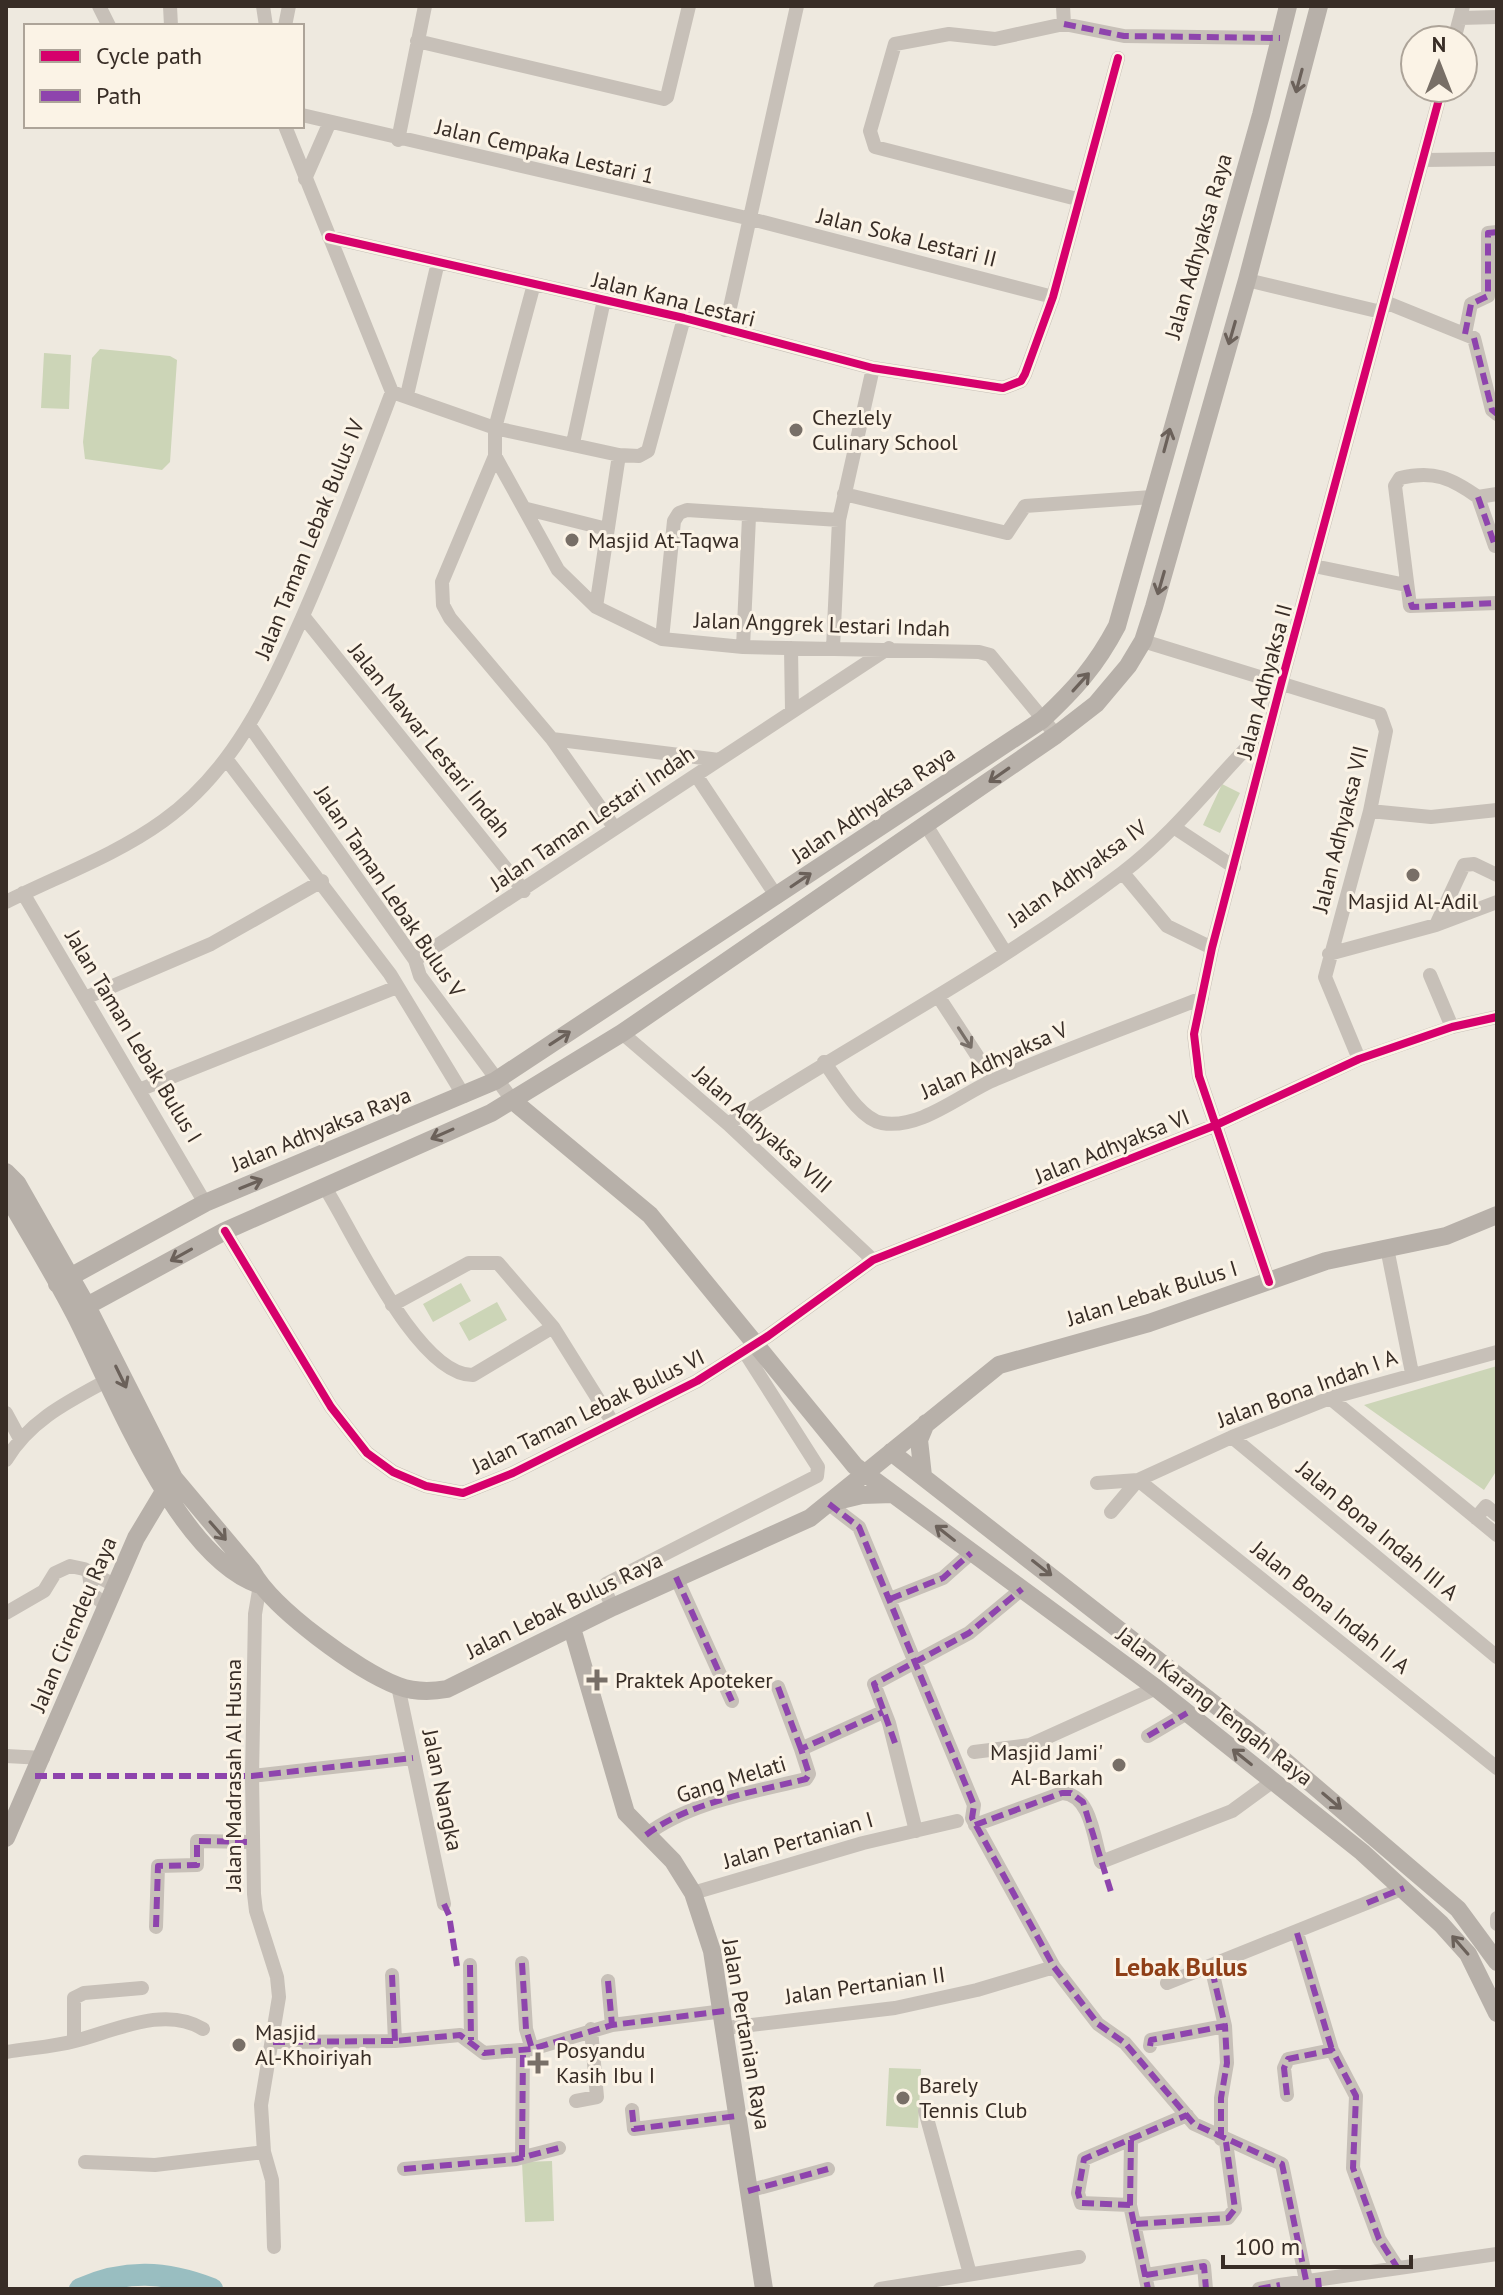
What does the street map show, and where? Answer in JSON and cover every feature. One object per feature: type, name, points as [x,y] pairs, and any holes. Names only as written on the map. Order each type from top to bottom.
[{"type":"main road","name":"Jalan Adhyaksa Raya","points":[[64,1281],[205,1203],[495,1081],[1042,720],[1098,663],[1117,626],[1288,6]]},
{"type":"main road","points":[[90,1267],[88,1306],[225,1231],[513,1101],[622,1033],[1056,735],[1096,704],[1128,666],[1143,641],[1247,280],[1319,6]]},
{"type":"main road","points":[[1177,404],[1209,413]]},
{"type":"main road","points":[[513,1101],[650,1215],[751,1347],[847,1457],[866,1473]]},
{"type":"main road","name":"Jalan Lebak Bulus Raya","points":[[6,1172],[17,1183],[64,1281]]},
{"type":"main road","name":"Jalan Lebak Bulus Raya","points":[[6,1194],[64,1281],[88,1306],[147,1431],[168,1484]]},
{"type":"main road","name":"Jalan Lebak Bulus I","points":[[891,1452],[999,1365],[1031,1353],[1149,1323],[1326,1261],[1446,1236],[1497,1215]]},
{"type":"main road","name":"Jalan Lebak Bulus Raya","points":[[88,1306],[106,1381],[168,1484],[260,1585],[321,1638],[398,1686],[430,1692],[447,1689],[676,1577],[810,1518],[891,1452]]},
{"type":"main road","points":[[923,1476],[919,1440],[926,1423]]},
{"type":"main road","name":"Jalan Karang Tengah Raya","points":[[891,1452],[1204,1695],[1375,1836],[1458,1909],[1497,1962]]},
{"type":"main road","points":[[847,1457],[850,1472],[848,1487]]},
{"type":"main road","name":"Jalan Karang Tengah Raya","points":[[866,1473],[1156,1688],[1404,1888],[1468,1954],[1497,2013]]},
{"type":"main road","name":"Jalan Cirendeu Raya","points":[[6,1838],[136,1538],[168,1484]]},
{"type":"main road","points":[[830,1503],[862,1495],[893,1494]]},
{"type":"main road","name":"Jalan Pertanian Raya","points":[[572,1628],[626,1813],[673,1861],[693,1893],[712,1951],[725,2019],[764,2289]]},
{"type":"street","points":[[99,6],[108,24]]},
{"type":"street","points":[[398,140],[425,6]]},
{"type":"street","points":[[417,41],[664,99],[689,6]]},
{"type":"street","points":[[725,330],[797,6]]},
{"type":"street","points":[[1063,6],[1064,24]]},
{"type":"street","points":[[1461,12],[1497,17]]},
{"type":"street","points":[[1077,199],[875,147],[870,139],[895,44],[949,34],[995,39],[1064,24],[1124,36],[1280,38]]},
{"type":"street","points":[[1053,297],[1077,199],[1118,58]]},
{"type":"street","name":"Jalan Adhyaksa II","points":[[1269,1282],[1216,1125],[1195,1053],[1194,1034],[1212,948],[1281,684],[1438,104]]},
{"type":"street","name":"Jalan Cempaka Lestari 1","points":[[304,116],[398,140],[751,219]]},
{"type":"street","points":[[305,179],[329,124]]},
{"type":"street","points":[[286,128],[392,392],[495,428],[619,455],[639,456],[648,451],[684,318]]},
{"type":"street","points":[[1425,160],[1497,159]]},
{"type":"street","name":"Jalan Soka Lestari II","points":[[751,219],[1053,297]]},
{"type":"street","points":[[1497,232],[1488,233],[1488,296],[1471,304],[1469,336],[1492,410],[1497,414]]},
{"type":"street","name":"Jalan Kana Lestari","points":[[329,237],[684,318],[873,368],[1003,388],[1012,386],[1025,374],[1053,297]]},
{"type":"street","points":[[407,395],[438,262]]},
{"type":"street","points":[[1247,280],[1383,307],[1469,336]]},
{"type":"street","points":[[534,284],[495,428],[495,456],[440,593],[450,618],[552,739],[614,827]]},
{"type":"street","points":[[573,443],[604,300]]},
{"type":"street","points":[[833,648],[839,520],[873,368]]},
{"type":"street","name":"Jalan Taman Lebak Bulus IV","points":[[6,902],[150,830],[227,760],[278,673],[331,555],[392,392]]},
{"type":"street","points":[[596,607],[619,455]]},
{"type":"street","name":"Jalan Anggrek Lestari Indah","points":[[495,456],[558,570],[596,607],[662,639],[743,647],[890,647],[990,655],[1056,735]]},
{"type":"street","points":[[1495,546],[1478,497],[1448,476],[1400,478],[1395,486],[1406,585],[1412,607],[1497,603]]},
{"type":"street","points":[[844,494],[1007,533],[1025,506],[1152,497]]},
{"type":"street","points":[[1478,497],[1497,494]]},
{"type":"street","points":[[527,509],[607,529]]},
{"type":"street","points":[[662,639],[674,521],[679,513],[687,510],[749,517],[839,520]]},
{"type":"street","points":[[743,647],[749,517]]},
{"type":"street","points":[[1314,566],[1406,585]]},
{"type":"street","name":"Jalan Mawar Lestari Indah","points":[[303,616],[524,891]]},
{"type":"street","points":[[1143,641],[1281,684]]},
{"type":"street","name":"Jalan Taman Lestari Indah","points":[[415,960],[890,647]]},
{"type":"street","points":[[791,648],[792,711]]},
{"type":"street","name":"Jalan Adhyaksa VII","points":[[1281,684],[1380,714],[1386,731],[1370,811],[1325,977],[1359,1059]]},
{"type":"street","name":"Jalan Adhyaksa IV","points":[[728,1124],[824,1062],[938,996],[1123,873],[1175,828],[1272,722]]},
{"type":"street","name":"Jalan Taman Lebak Bulus V","points":[[249,725],[415,960],[420,976],[495,1081],[513,1101]]},
{"type":"street","points":[[552,739],[719,760]]},
{"type":"street","points":[[227,760],[322,881],[397,987],[464,1096]]},
{"type":"street","points":[[696,775],[777,897]]},
{"type":"street","points":[[1370,811],[1431,817],[1497,810]]},
{"type":"street","name":"Jalan Adhyaksa IV","points":[[926,825],[1005,952]]},
{"type":"street","points":[[1175,828],[1234,867]]},
{"type":"street","points":[[1436,925],[1464,865],[1474,864],[1497,875]]},
{"type":"street","points":[[1123,873],[1167,926],[1212,948]]},
{"type":"street","points":[[85,998],[211,944],[322,881]]},
{"type":"street","name":"Jalan Taman Lebak Bulus I","points":[[23,893],[205,1203]]},
{"type":"street","points":[[1329,954],[1436,925],[1497,902]]},
{"type":"street","points":[[1430,975],[1452,1027]]},
{"type":"street","points":[[139,1090],[397,987]]},
{"type":"street","points":[[938,996],[993,1080]]},
{"type":"street","name":"Jalan Adhyaksa V","points":[[824,1062],[866,1115],[880,1123],[896,1124],[929,1114],[993,1080],[1202,998]]},
{"type":"street","name":"Jalan Adhyaksa VI","points":[[751,1347],[873,1260],[1216,1125],[1359,1059],[1452,1027],[1497,1017]]},
{"type":"street","name":"Jalan Adhyaksa VIII","points":[[622,1033],[728,1124],[873,1260]]},
{"type":"street","points":[[324,1186],[392,1305],[441,1365],[473,1375],[553,1327]]},
{"type":"street","name":"Jalan Taman Lebak Bulus VI","points":[[225,1231],[331,1407],[367,1453],[393,1472],[426,1486],[463,1493],[513,1473],[697,1381],[751,1347]]},
{"type":"street","points":[[1387,1248],[1412,1373]]},
{"type":"street","points":[[392,1305],[469,1263],[498,1263],[553,1327],[613,1423]]},
{"type":"street","points":[[613,1607],[605,1591],[606,1584],[815,1480],[818,1467],[751,1347]]},
{"type":"street","name":"Jalan Bona Indah I A","points":[[1122,1499],[1104,1483],[1138,1480],[1232,1437],[1330,1398],[1497,1352]]},
{"type":"street","points":[[6,1460],[19,1437],[46,1415],[106,1381]]},
{"type":"street","points":[[1330,1398],[1487,1513],[1497,1535]]},
{"type":"street","points":[[6,1413],[19,1437]]},
{"type":"street","name":"Jalan Bona Indah III A","points":[[1232,1437],[1497,1657]]},
{"type":"street","name":"Jalan Bona Indah I A","points":[[1111,1512],[1138,1480]]},
{"type":"street","name":"Jalan Bona Indah II A","points":[[1138,1480],[1497,1768]]},
{"type":"street","points":[[1487,1513],[1497,1494]]},
{"type":"street","points":[[830,1503],[859,1527],[974,1805],[972,1818],[975,1825],[1054,1967],[1098,2024],[1125,2043],[1194,2124],[1282,2164],[1314,2282]]},
{"type":"street","points":[[890,1599],[943,1578],[971,1553]]},
{"type":"street","points":[[6,1613],[44,1591],[62,1568],[77,1566],[116,1586]]},
{"type":"street","points":[[89,1574],[92,1594],[107,1606]]},
{"type":"street","points":[[676,1577],[732,1701]]},
{"type":"street","name":"Jalan Madrasah Al Husna","points":[[260,1585],[255,1614],[252,1842],[256,1911],[277,1977],[279,1997],[261,2105],[264,2152],[272,2180],[274,2247]]},
{"type":"street","points":[[916,1831],[895,1743],[874,1684],[969,1633],[1022,1589]]},
{"type":"street","name":"Jalan Nangka","points":[[398,1686],[444,1904]]},
{"type":"street","points":[[778,1687],[801,1749]]},
{"type":"street","points":[[974,1752],[1030,1745],[1156,1688]]},
{"type":"street","name":"Gang Melati","points":[[646,1835],[661,1824],[736,1797],[806,1779],[809,1774],[801,1749],[883,1712]]},
{"type":"street","points":[[1148,1736],[1187,1713]]},
{"type":"street","points":[[6,1756],[43,1758]]},
{"type":"street","points":[[252,1776],[413,1758]]},
{"type":"street","points":[[975,1825],[1062,1793],[1071,1793],[1083,1802],[1101,1862],[1232,1811],[1273,1781]]},
{"type":"street","name":"Jalan Pertanian I","points":[[693,1893],[957,1821]]},
{"type":"street","points":[[156,1927],[158,1866],[197,1865],[197,1841],[252,1842]]},
{"type":"street","points":[[1167,1983],[1404,1888]]},
{"type":"street","points":[[1497,1918],[1497,1924]]},
{"type":"street","points":[[1297,1933],[1332,2050],[1356,2096],[1353,2168],[1379,2239],[1397,2267]]},
{"type":"street","points":[[522,1963],[528,2050],[522,2157]]},
{"type":"street","points":[[470,1965],[471,2040]]},
{"type":"street","points":[[1136,2224],[1190,2223],[1228,2218],[1235,2209],[1221,2098],[1227,2063],[1225,2026],[1211,1966]]},
{"type":"street","name":"Jalan Pertanian II","points":[[273,2042],[395,2041],[460,2035],[471,2040],[476,2050],[484,2053],[528,2050],[612,2025],[895,2008],[1024,1978],[1054,1967]]},
{"type":"street","points":[[392,1975],[395,2041]]},
{"type":"street","points":[[608,1981],[612,2025]]},
{"type":"street","points":[[74,2041],[74,1998],[84,1993],[142,1988]]},
{"type":"street","points":[[6,2052],[74,2041],[133,2022],[190,2021],[203,2029]]},
{"type":"street","points":[[1150,2046],[1151,2040],[1225,2026]]},
{"type":"street","points":[[576,2101],[597,2097],[591,2029]]},
{"type":"street","points":[[1287,2095],[1284,2068],[1288,2059],[1332,2050]]},
{"type":"street","points":[[632,2110],[634,2129],[737,2116]]},
{"type":"street","points":[[925,2111],[970,2274]]},
{"type":"street","points":[[1130,2205],[1081,2203],[1078,2193],[1084,2159],[1187,2115]]},
{"type":"street","points":[[1131,2140],[1130,2205],[1147,2282],[1204,2266],[1206,2289]]},
{"type":"street","points":[[404,2169],[522,2157],[559,2148]]},
{"type":"street","points":[[85,2162],[155,2165],[264,2152]]},
{"type":"street","points":[[747,2184],[828,2169]]},
{"type":"street","points":[[1259,2289],[1497,2254]]},
{"type":"street","points":[[880,2289],[1079,2257]]},
{"type":"green space","points":[[100,349],[170,356],[177,360],[170,462],[162,470],[85,459],[83,442],[92,358]]},
{"type":"green space","points":[[44,353],[71,355],[69,409],[41,408]]},
{"type":"green space","points":[[1222,784],[1240,793],[1220,833],[1203,825]]},
{"type":"green space","points":[[461,1283],[471,1301],[433,1322],[423,1304]]},
{"type":"green space","points":[[497,1302],[507,1320],[469,1341],[459,1323]]},
{"type":"green space","points":[[1497,1366],[1497,1470],[1484,1490],[1364,1405]]},
{"type":"green space","name":"Barely Tennis Club","points":[[889,2068],[921,2069],[918,2128],[886,2126]]},
{"type":"green space","points":[[552,2161],[554,2221],[525,2222],[522,2162]]},
{"type":"waterway","points":[[80,2289],[129,2275],[162,2276],[212,2289]]},
{"type":"marked path","points":[[1064,24],[1124,36],[1280,38]]},
{"type":"marked path","points":[[1465,334],[1471,304],[1488,296],[1488,233],[1497,232]]},
{"type":"marked path","points":[[1474,338],[1492,410],[1497,414]]},
{"type":"marked path","points":[[1478,497],[1495,546]]},
{"type":"marked path","points":[[1406,585],[1412,607],[1497,603]]},
{"type":"marked path","points":[[829,1504],[859,1527],[974,1805],[972,1818],[1054,1967],[1098,2024],[1125,2043],[1194,2124],[1282,2164],[1306,2280]]},
{"type":"marked path","points":[[890,1599],[943,1578],[971,1553]]},
{"type":"marked path","points":[[676,1577],[732,1701]]},
{"type":"marked path","points":[[895,1743],[874,1684],[969,1633],[1022,1589]]},
{"type":"marked path","points":[[778,1687],[801,1749]]},
{"type":"marked path","points":[[646,1835],[702,1806],[806,1779],[809,1774],[801,1749],[883,1712]]},
{"type":"marked path","points":[[1148,1736],[1187,1713]]},
{"type":"marked path","points":[[35,1776],[252,1776],[413,1758]]},
{"type":"marked path","points":[[975,1825],[1062,1793],[1071,1793],[1083,1802],[1111,1892]]},
{"type":"marked path","points":[[156,1927],[158,1866],[197,1865],[197,1841],[252,1842]]},
{"type":"marked path","points":[[1367,1903],[1404,1888]]},
{"type":"marked path","points":[[444,1904],[449,1915],[457,1966]]},
{"type":"marked path","points":[[1297,1933],[1332,2050]]},
{"type":"marked path","points":[[522,1963],[526,2029],[532,2049]]},
{"type":"marked path","points":[[470,1965],[471,2040]]},
{"type":"marked path","points":[[1150,2046],[1151,2040],[1225,2026],[1211,1966]]},
{"type":"marked path","points":[[392,1975],[395,2041]]},
{"type":"marked path","points":[[608,1981],[612,2025]]},
{"type":"marked path","points":[[273,2042],[395,2041],[460,2035],[484,2053],[532,2049],[612,2025],[724,2011]]},
{"type":"marked path","points":[[1221,2139],[1221,2098],[1227,2063],[1225,2026]]},
{"type":"marked path","points":[[522,2157],[523,2050]]},
{"type":"marked path","points":[[1287,2095],[1284,2068],[1288,2059],[1332,2050],[1356,2096],[1353,2168],[1379,2239],[1397,2267]]},
{"type":"marked path","points":[[632,2110],[634,2129],[737,2116]]},
{"type":"marked path","points":[[1130,2205],[1081,2203],[1078,2193],[1084,2159],[1187,2115]]},
{"type":"marked path","points":[[1131,2140],[1130,2205],[1148,2289]]},
{"type":"marked path","points":[[1136,2224],[1228,2218],[1235,2209],[1226,2142]]},
{"type":"marked path","points":[[404,2169],[516,2159],[559,2148]]},
{"type":"marked path","points":[[748,2191],[828,2169]]},
{"type":"marked path","points":[[1146,2275],[1204,2266],[1206,2289]]},
{"type":"marked path","points":[[1318,2278],[1319,2289]]},
{"type":"marked path","points":[[1259,2289],[1280,2285]]},
{"type":"cycle path","points":[[329,237],[684,318],[873,368],[1003,388],[1021,381],[1025,374],[1053,297],[1118,58]]},
{"type":"cycle path","points":[[1269,1282],[1199,1076],[1194,1034],[1212,948],[1281,684],[1438,104]]},
{"type":"cycle path","points":[[225,1231],[331,1407],[367,1453],[393,1472],[426,1486],[463,1493],[513,1473],[697,1381],[768,1336],[873,1260],[1216,1125],[1359,1059],[1452,1027],[1497,1017]]},
{"type":"place","name":"Chezlely Culinary School","points":[[796,430]]},
{"type":"place","name":"Masjid At-Taqwa","points":[[572,540]]},
{"type":"place","name":"Masjid Al-Adil","points":[[1413,875]]},
{"type":"place","name":"Praktek Apoteker","points":[[597,1680]]},
{"type":"place","name":"Masjid Jami' Al-Barkah","points":[[1119,1765]]},
{"type":"place","name":"Masjid Al-Khoiriyah","points":[[239,2045]]},
{"type":"place","name":"Posyandu Kasih Ibu I","points":[[538,2063]]},
{"type":"place","name":"Barely Tennis Club","points":[[903,2098]]},
{"type":"district","name":"Lebak Bulus","points":[[1181,1967]]}]
